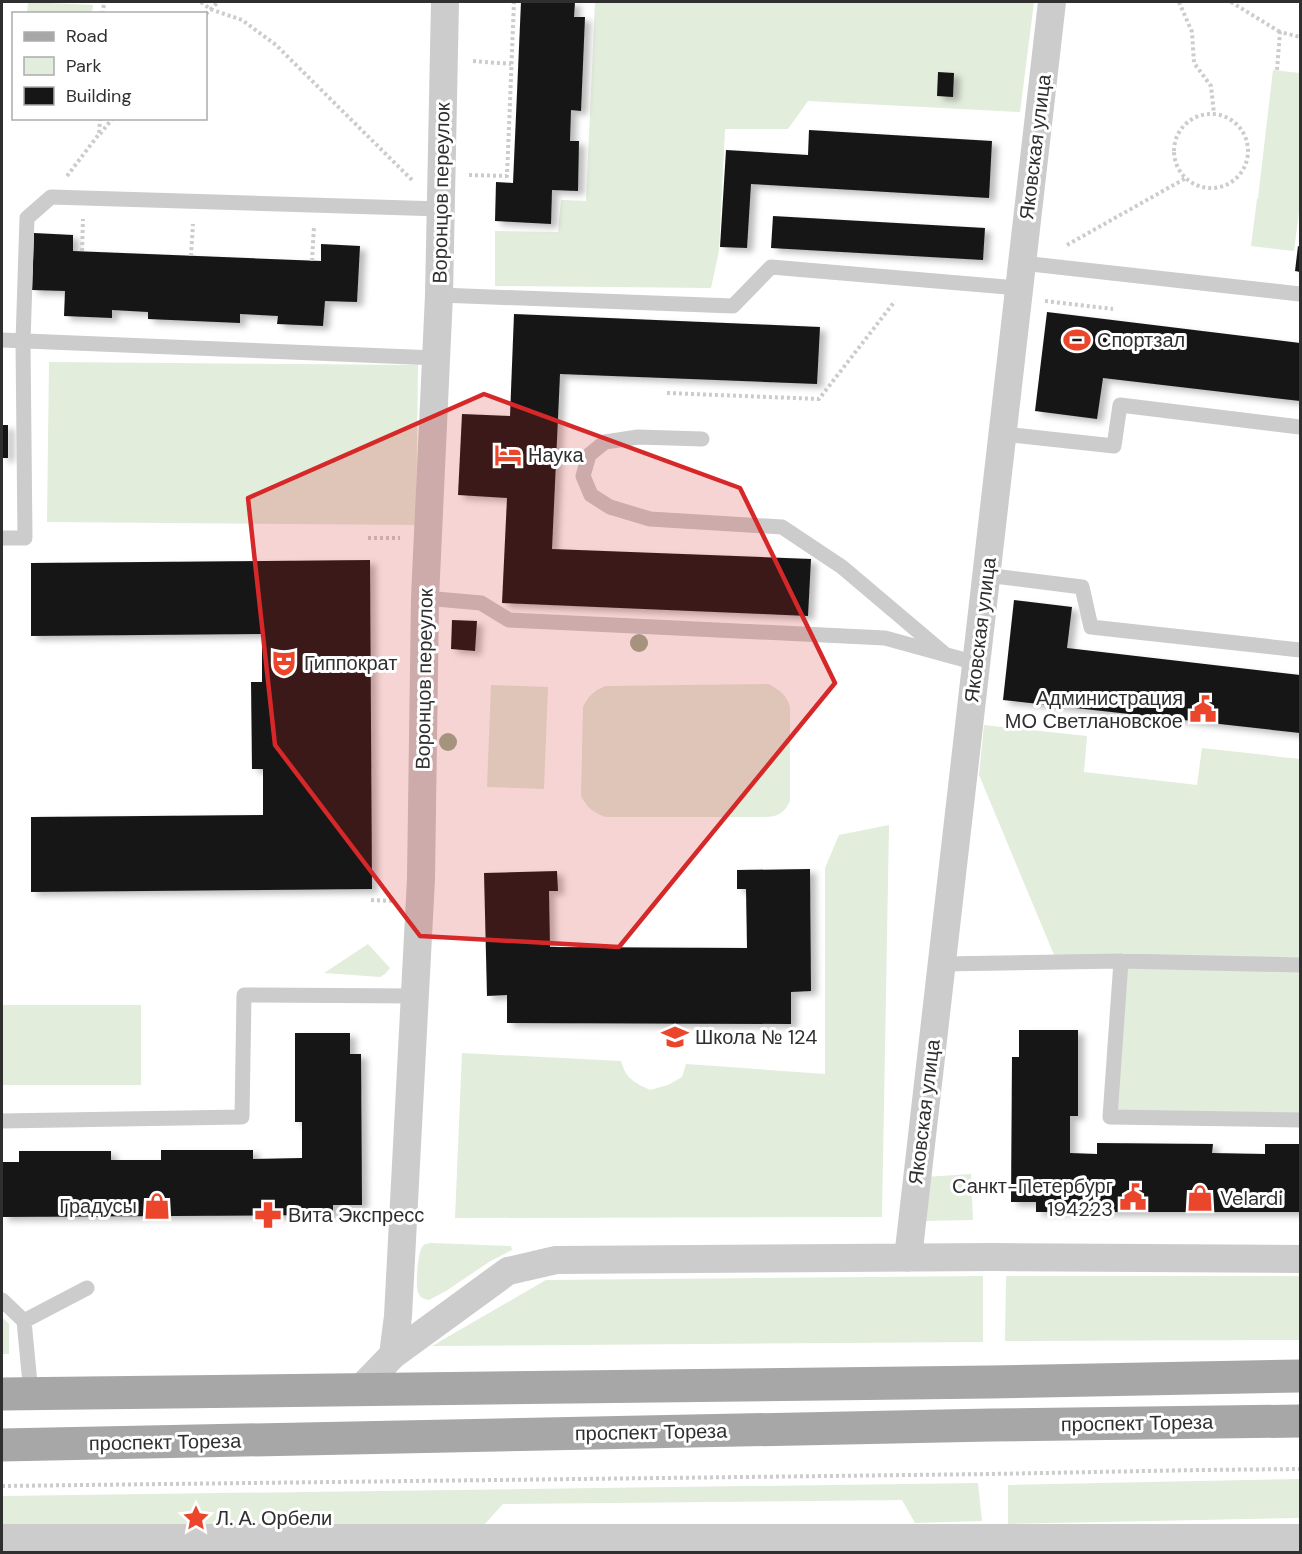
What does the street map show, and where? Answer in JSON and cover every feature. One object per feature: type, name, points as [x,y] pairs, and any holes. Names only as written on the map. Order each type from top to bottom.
[{"type":"main road","points":[[16,1394],[1300,1376]]},
{"type":"main road","name":"проспект Тореза","points":[[2,1445],[1300,1421]]},
{"type":"street","name":"Воронцов переулок","points":[[393,1355],[398,1305],[421,879],[425,598],[439,295],[445,2]]},
{"type":"street","name":"Яковская улица","points":[[908,1258],[1002,434],[1024,272],[1052,2]]},
{"type":"street","points":[[360,1389],[393,1355],[508,1271],[556,1260],[993,1257],[1300,1259]]},
{"type":"street","points":[[2,1538],[43,1545],[978,1546],[1300,1538]]},
{"type":"lane","points":[[2,538],[25,538],[23,342],[27,218],[51,197],[441,209]]},
{"type":"lane","points":[[439,295],[733,306],[771,267],[911,279],[1024,272],[1300,294]]},
{"type":"lane","points":[[2,340],[436,358]]},
{"type":"lane","points":[[1002,434],[1114,446],[1120,405],[1300,427]]},
{"type":"lane","points":[[702,439],[638,437],[605,442],[589,455],[583,476],[591,495],[610,507],[650,519],[782,527],[842,567],[946,655]]},
{"type":"lane","points":[[986,576],[1082,587],[1091,627],[1300,650]]},
{"type":"lane","points":[[425,598],[481,603],[509,620],[885,638],[976,663]]},
{"type":"lane","points":[[942,964],[1121,961],[1300,965]]},
{"type":"lane","points":[[1121,961],[1110,1117],[1300,1120]]},
{"type":"lane","points":[[2,1121],[242,1117],[244,995],[416,996]]},
{"type":"lane","points":[[24,1321],[87,1288]]},
{"type":"lane","points":[[2,1300],[24,1321]]},
{"type":"lane","points":[[16,1394],[24,1321]]},
{"type":"path","points":[[201,2],[210,9],[242,20],[276,45],[441,209]]},
{"type":"path","points":[[207,13],[218,2]]},
{"type":"path","points":[[441,174],[507,176],[514,2]]},
{"type":"path","points":[[1179,2],[1192,32],[1194,63],[1211,86],[1214,114]]},
{"type":"path","points":[[1231,2],[1280,32],[1300,36]]},
{"type":"path","points":[[1277,70],[1280,32]]},
{"type":"path","points":[[443,60],[511,64]]},
{"type":"path","points":[[1214,114],[1224,116],[1242,130],[1247,142],[1247,159],[1238,178],[1221,188],[1208,189],[1190,183],[1186,178],[1177,168],[1173,153],[1175,140],[1181,128],[1190,120],[1201,115],[1214,114]]},
{"type":"path","points":[[99,134],[100,120]]},
{"type":"path","points":[[51,197],[111,120]]},
{"type":"path","points":[[1024,272],[1186,178]]},
{"type":"path","points":[[82,251],[84,198]]},
{"type":"path","points":[[191,256],[193,201]]},
{"type":"path","points":[[312,261],[315,205]]},
{"type":"path","points":[[668,393],[819,399],[911,279]]},
{"type":"path","points":[[1060,302],[1113,309]]},
{"type":"path","points":[[368,538],[398,538]]},
{"type":"path","points":[[370,900],[389,901]]},
{"type":"path","points":[[2,1486],[1300,1469]]},
{"type":"highlighted area","points":[[484,394],[740,488],[835,683],[619,947],[420,936],[275,745],[248,498]]},
{"type":"green space","points":[[28,2],[93,5],[92,12],[27,12]]},
{"type":"green space","points":[[595,2],[1034,2],[1020,112],[808,101],[788,129],[725,129],[719,251],[711,288],[495,286],[495,231],[558,232],[561,200],[586,201]]},
{"type":"green space","points":[[1273,70],[1300,73],[1300,204],[1294,251],[1251,246]]},
{"type":"green space","points":[[49,362],[418,365],[416,525],[47,522]]},
{"type":"green space","points":[[769,684],[785,696],[790,707],[790,801],[781,813],[767,817],[606,817],[594,811],[583,800],[581,796],[583,707],[589,697],[598,690],[605,686]]},
{"type":"green space","points":[[491,685],[548,687],[544,789],[487,787]]},
{"type":"green space","points":[[984,725],[1087,736],[1084,772],[1197,785],[1202,748],[1300,759],[1300,1120],[1110,1117],[1121,962],[1057,962],[979,775]]},
{"type":"green space","points":[[889,825],[882,1217],[455,1218],[462,1053],[621,1061],[625,1072],[631,1079],[650,1090],[668,1085],[682,1077],[686,1064],[825,1074],[825,868],[839,835]]},
{"type":"green space","points":[[368,944],[390,968],[385,974],[380,977],[324,973]]},
{"type":"green space","points":[[2,1005],[141,1005],[141,1085],[2,1085]]},
{"type":"green space","points":[[971,1174],[973,1220],[921,1221],[925,1177]]},
{"type":"green space","points":[[431,1243],[511,1246],[512,1250],[429,1300],[422,1298],[419,1294],[417,1277],[422,1247]]},
{"type":"green space","points":[[983,1276],[983,1342],[432,1346],[546,1280]]},
{"type":"green space","points":[[1006,1276],[1300,1276],[1300,1340],[1005,1341]]},
{"type":"green space","points":[[2,1317],[9,1324],[9,1354],[2,1354]]},
{"type":"green space","points":[[1300,1479],[1300,1518],[1008,1524],[1008,1485]]},
{"type":"green space","points":[[978,1483],[982,1521],[915,1523],[902,1500],[503,1504],[484,1525],[2,1529],[2,1496]]},
{"type":"building","points":[[521,2],[575,2],[574,17],[585,17],[581,111],[571,110],[570,141],[579,141],[578,191],[552,190],[551,224],[495,221],[496,182],[513,183]]},
{"type":"building","points":[[938,72],[954,73],[953,97],[937,96]]},
{"type":"building","points":[[809,130],[992,141],[989,198],[751,184],[747,248],[720,247],[726,150],[808,155]]},
{"type":"building","points":[[773,216],[985,228],[983,260],[771,248]]},
{"type":"building","points":[[34,233],[73,235],[73,251],[321,261],[321,244],[360,246],[357,302],[325,301],[323,326],[277,324],[278,316],[240,314],[240,323],[148,319],[148,312],[112,310],[112,318],[64,316],[65,291],[32,290]]},
{"type":"building","points":[[1298,246],[1300,247],[1300,272],[1295,271]]},
{"type":"building","points":[[1047,312],[1300,343],[1300,401],[1103,378],[1097,419],[1035,411]]},
{"type":"building","name":"Наука","points":[[514,314],[820,327],[817,384],[560,374],[552,549],[811,559],[808,616],[502,603],[507,498],[458,495],[462,414],[510,416]]},
{"type":"building","points":[[2,425],[8,425],[8,458],[2,458]]},
{"type":"building","points":[[370,560],[372,889],[31,892],[31,817],[263,815],[263,769],[252,769],[251,682],[262,682],[262,634],[31,636],[31,563]]},
{"type":"building","points":[[1014,600],[1072,607],[1067,648],[1300,675],[1300,733],[1003,700]]},
{"type":"building","points":[[452,620],[477,621],[475,651],[451,649]]},
{"type":"building","points":[[810,869],[811,991],[791,992],[791,1024],[507,1023],[507,995],[487,996],[484,873],[557,871],[558,891],[549,891],[550,947],[747,948],[746,889],[737,889],[737,870]]},
{"type":"building","points":[[1019,1030],[1078,1030],[1078,1116],[1070,1116],[1070,1153],[1097,1154],[1097,1143],[1213,1144],[1212,1153],[1265,1154],[1265,1144],[1300,1144],[1300,1212],[1036,1212],[1036,1202],[1011,1202],[1012,1057],[1019,1057]]},
{"type":"building","points":[[295,1033],[350,1033],[350,1054],[361,1054],[362,1205],[333,1205],[333,1215],[2,1217],[2,1162],[19,1162],[19,1151],[111,1151],[111,1160],[161,1160],[161,1150],[253,1150],[253,1159],[302,1158],[302,1122],[295,1122]]},
{"type":"place","name":"Спортзал","points":[[1077,340]]},
{"type":"place","name":"Наука","points":[[508,455]]},
{"type":"place","name":"Гиппократ","points":[[284,663]]},
{"type":"place","name":"Администрация МО Светлановское","points":[[1203,709]]},
{"type":"place","name":"Школа № 124","points":[[675,1037]]},
{"type":"place","name":"Санкт-Петербург 194223","points":[[1133,1197]]},
{"type":"place","name":"Velardi","points":[[1200,1198]]},
{"type":"place","name":"Градусы","points":[[157,1206]]},
{"type":"place","name":"Вита Экспресс","points":[[268,1215]]},
{"type":"place","name":"Л. А. Орбели","points":[[196,1518]]}]
